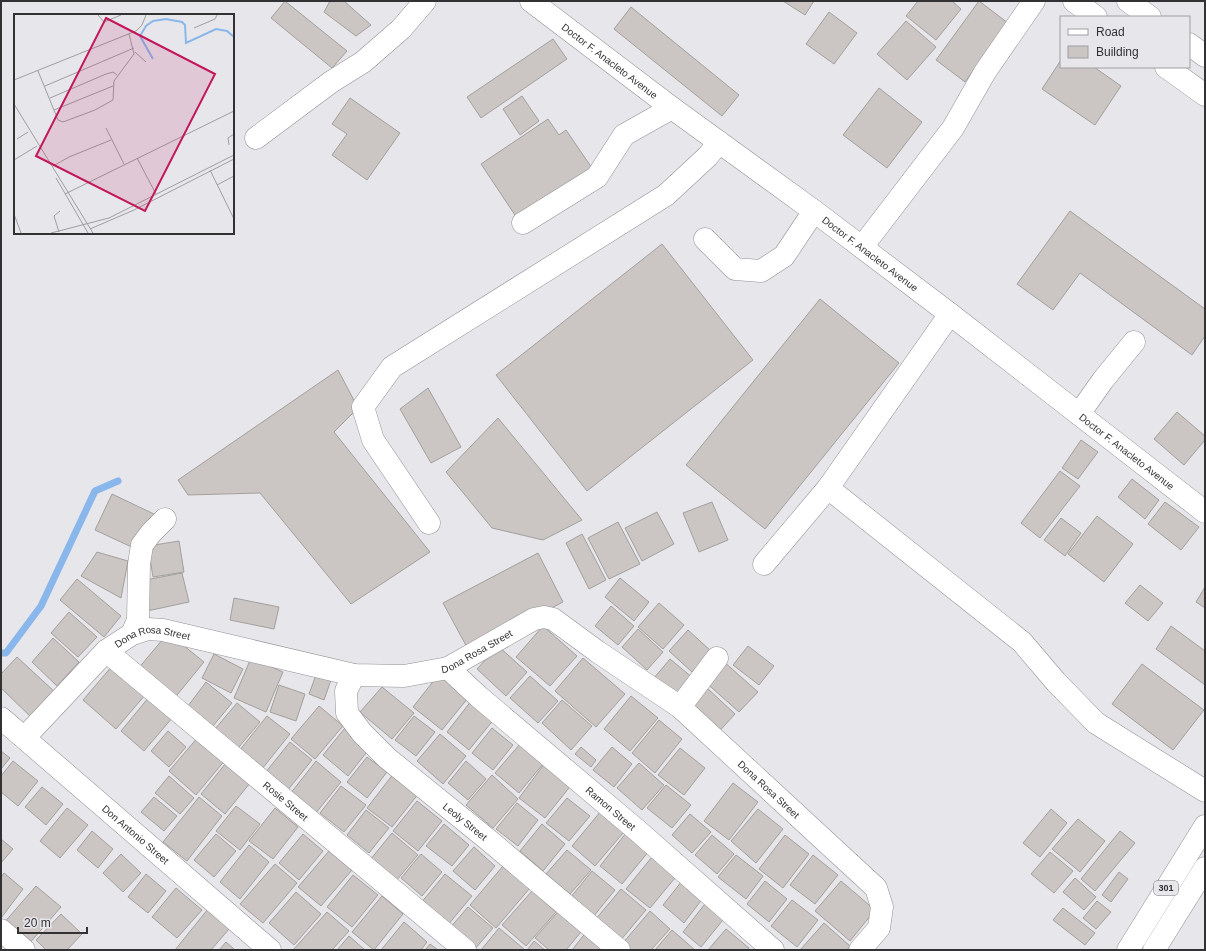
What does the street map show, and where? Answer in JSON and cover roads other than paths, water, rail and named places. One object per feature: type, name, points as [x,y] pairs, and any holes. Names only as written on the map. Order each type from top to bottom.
[{"type":"street","points":[[256,138],[331,82],[363,62],[401,29],[425,1]]},
{"type":"street","name":"Doctor F. Anacleto Avenue","points":[[531,1],[672,108],[862,247],[1205,512]]},
{"type":"street","points":[[862,247],[953,128],[985,72],[1034,1]]},
{"type":"street","points":[[1074,1],[1095,16]]},
{"type":"street","points":[[1128,1],[1149,16]]},
{"type":"street","points":[[1190,45],[1205,56]]},
{"type":"street","points":[[1167,68],[1205,95]]},
{"type":"street","points":[[523,223],[597,177],[624,136],[672,108]]},
{"type":"street","points":[[428,523],[373,440],[363,407],[392,367],[666,195],[708,156],[719,142]]},
{"type":"street","points":[[705,239],[734,269],[761,271],[784,256],[814,211]]},
{"type":"street","points":[[764,564],[828,488],[950,314]]},
{"type":"street","points":[[1079,414],[1103,380],[1134,342]]},
{"type":"street","points":[[828,488],[1022,642],[1056,682],[1096,723],[1205,791]]},
{"type":"street","points":[[132,634],[138,620],[139,564],[142,545],[151,533],[165,519]]},
{"type":"street","name":"Dona Rosa Street","points":[[25,737],[106,651],[132,634],[148,629],[163,630],[354,675],[404,676],[448,668],[534,620],[544,618],[553,619],[598,652],[680,707],[876,888],[882,907],[879,928],[860,950]]},
{"type":"street","name":"Rosie Street","points":[[106,651],[465,950]]},
{"type":"street","points":[[680,707],[717,658]]},
{"type":"street","name":"Ramon Street","points":[[448,668],[478,696],[638,831],[773,950]]},
{"type":"street","name":"Leoly Street","points":[[354,675],[346,691],[348,714],[362,733],[387,758],[508,856],[619,950]]},
{"type":"street","name":"Don Antonio Street","points":[[1,718],[25,737],[270,950]]},
{"type":"street","name":"301","points":[[1128,950],[1205,826]]},
{"type":"street","name":"301","points":[[1154,950],[1205,868]]},
{"type":"street","points":[[1,930],[24,950]]},
{"type":"waterway","points":[[1,653],[6,653],[41,606],[95,491],[118,481]]}]
